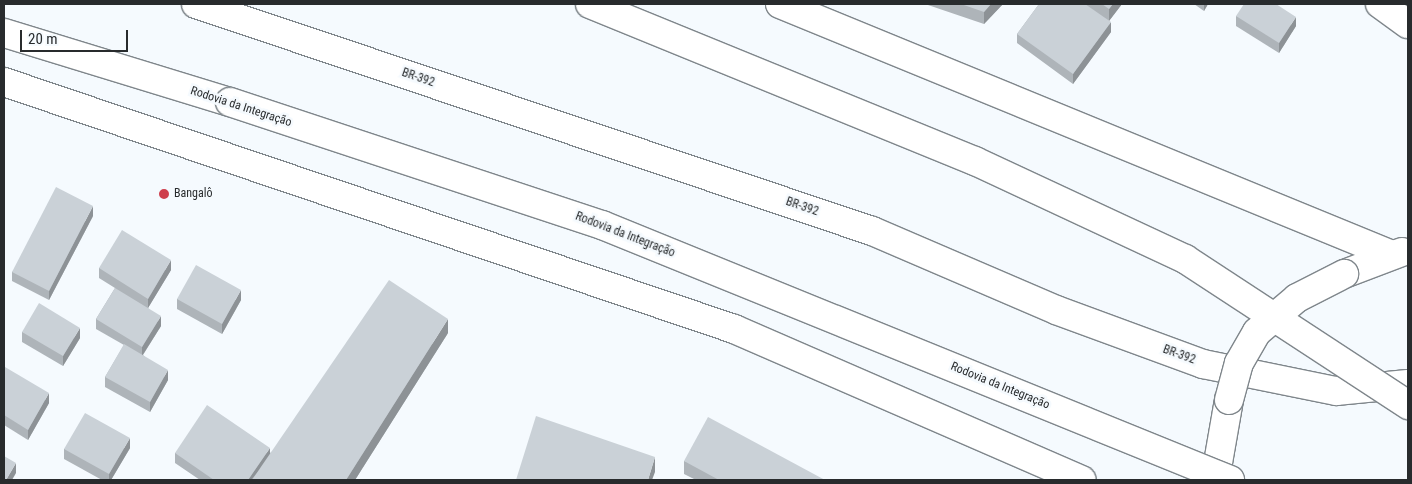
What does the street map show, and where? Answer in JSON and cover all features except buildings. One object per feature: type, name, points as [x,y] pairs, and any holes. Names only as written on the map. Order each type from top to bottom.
[{"type":"main road","name":"BR-392","points":[[196,4],[872,230],[1056,310],[1203,364],[1336,391],[1408,384]]},
{"type":"main road","points":[[590,4],[966,157],[1186,259],[1408,405]]},
{"type":"main road","points":[[780,4],[1400,253]]},
{"type":"main road","points":[[1380,4],[1408,24]]},
{"type":"main road","name":"Rodovia da Integração","points":[[4,33],[230,102],[602,225],[1230,480]]},
{"type":"main road","points":[[4,82],[734,329],[1082,480]]},
{"type":"main road","points":[[1215,480],[1229,400],[1239,363],[1257,332],[1297,298],[1344,274],[1400,253]]},
{"type":"place","name":"Bangalô","points":[[164,194]]}]
